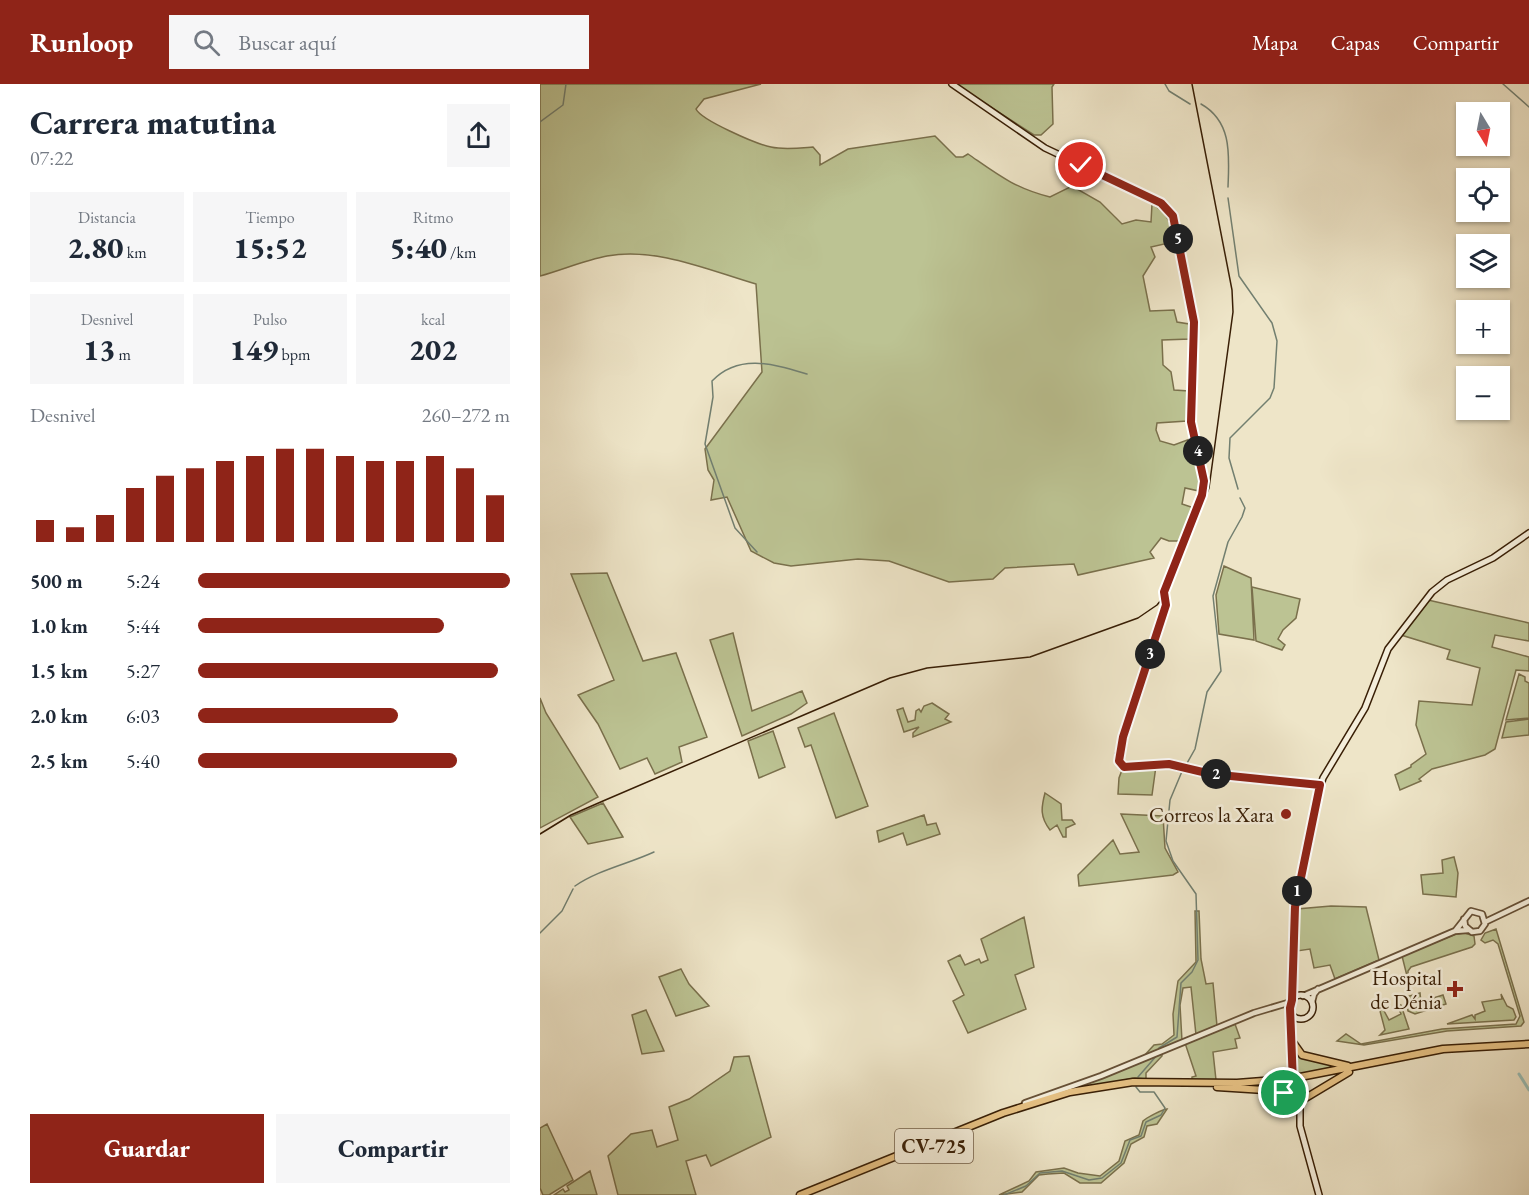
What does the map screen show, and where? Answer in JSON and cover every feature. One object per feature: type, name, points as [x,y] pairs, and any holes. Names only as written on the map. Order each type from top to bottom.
[{"type":"main road","points":[[952,84],[1045,148],[1161,203],[1170,212],[1175,225],[1194,322],[1191,422],[1205,484],[1164,592],[1166,605],[1120,746],[1118,758],[1121,765],[1165,763],[1200,772],[1320,785]]},
{"type":"main road","points":[[1319,1195],[1299,1118],[1288,1094],[1293,1074],[1291,1006],[1295,907],[1320,785],[1365,708],[1380,666],[1393,641],[1435,589],[1451,578],[1493,558],[1529,533]]},
{"type":"main road","points":[[1292,987],[1312,1002],[1311,1014],[1292,1025]]},
{"type":"main road","points":[[1291,1006],[1301,996]]},
{"type":"main road","points":[[1291,1006],[1299,1019]]},
{"type":"main road","name":"CV-725","points":[[1292,1041],[1302,1055],[1346,1066],[1438,1047],[1529,1044]]},
{"type":"main road","name":"CV-725","points":[[800,1195],[1003,1113],[1057,1096],[1110,1084],[1237,1083],[1286,1079],[1431,1051],[1479,1046]]},
{"type":"main road","name":"CV-725","points":[[1302,1102],[1347,1072],[1431,1051]]},
{"type":"main road","points":[[1293,1074],[1302,1102],[1299,1118]]},
{"type":"main road","name":"CV-725","points":[[1157,1082],[1279,1090],[1288,1094]]},
{"type":"main road","points":[[1288,1094],[1299,1090]]},
{"type":"main road","name":"CV-725","points":[[811,1195],[1057,1096]]},
{"type":"main road","points":[[1293,1107],[1302,1102]]},
{"type":"street","points":[[1301,996],[1455,931],[1479,931],[1485,922],[1529,901]]},
{"type":"street","points":[[1455,931],[1472,911],[1482,914],[1499,914]]},
{"type":"street","points":[[1482,914],[1485,922]]},
{"type":"street","points":[[1464,920],[1468,930]]},
{"type":"street","points":[[1312,1002],[1314,993],[1322,986]]},
{"type":"street","points":[[1003,1113],[1281,1004],[1291,1006]]},
{"type":"green space","points":[[540,84],[761,84],[704,99],[696,109],[718,125],[764,145],[781,148],[813,147],[820,155],[820,165],[848,149],[935,136],[956,157],[968,154],[1006,180],[1026,189],[1050,197],[1072,186],[1100,202],[1122,224],[1136,220],[1151,222],[1152,204],[1158,207],[1166,215],[1173,242],[1151,247],[1155,257],[1143,276],[1150,311],[1174,310],[1177,322],[1189,324],[1190,339],[1162,340],[1163,365],[1171,372],[1174,390],[1189,391],[1187,421],[1157,423],[1156,430],[1160,441],[1174,445],[1190,439],[1201,481],[1199,491],[1185,488],[1182,504],[1194,508],[1182,541],[1169,541],[1161,538],[1150,552],[1154,558],[1078,575],[1074,564],[1005,568],[993,579],[949,582],[889,561],[858,559],[791,566],[774,563],[751,551],[727,497],[711,500],[714,480],[708,470],[705,449],[762,372],[756,284],[682,261],[626,254],[590,260],[540,276]]},
{"type":"green space","points":[[955,84],[1054,84],[1052,87],[1053,124],[1041,135],[1034,135]]},
{"type":"green space","points":[[1224,566],[1251,578],[1254,640],[1219,634],[1216,595]]},
{"type":"green space","points":[[607,573],[643,661],[676,653],[707,737],[679,747],[682,762],[655,774],[647,758],[620,769],[598,724],[578,695],[614,680],[571,574]]},
{"type":"green space","points":[[1252,587],[1300,599],[1296,618],[1283,630],[1278,639],[1285,645],[1282,650],[1256,641]]},
{"type":"green space","points":[[1428,600],[1529,623],[1529,641],[1495,635],[1492,647],[1529,657],[1529,671],[1516,670],[1495,749],[1485,755],[1432,769],[1419,779],[1421,781],[1400,790],[1395,775],[1411,767],[1426,754],[1416,725],[1419,701],[1472,705],[1480,668],[1447,659],[1450,650],[1401,635]]},
{"type":"green space","points":[[733,633],[752,711],[802,691],[807,703],[791,714],[742,736],[710,640]]},
{"type":"green space","points":[[1519,674],[1529,683],[1529,718],[1506,720]]},
{"type":"green space","points":[[540,698],[546,713],[598,797],[540,828]]},
{"type":"green space","points":[[932,703],[949,714],[945,719],[951,722],[913,737],[913,733],[919,727],[904,732],[897,710],[903,708],[908,722],[915,720],[916,711],[919,709],[921,712],[924,706]]},
{"type":"green space","points":[[834,713],[868,806],[836,818],[811,745],[805,747],[798,728]]},
{"type":"green space","points":[[1529,719],[1529,735],[1502,738],[1506,722]]},
{"type":"green space","points":[[773,731],[785,767],[759,778],[748,741]]},
{"type":"green space","points":[[1156,766],[1152,795],[1118,794],[1122,770]]},
{"type":"green space","points":[[1045,793],[1061,804],[1062,820],[1072,820],[1075,824],[1066,828],[1066,837],[1063,837],[1057,825],[1050,830],[1044,821],[1042,808]]},
{"type":"green space","points":[[603,803],[623,837],[588,844],[570,817]]},
{"type":"green space","points":[[1121,814],[1163,816],[1165,848],[1178,872],[1173,875],[1079,886],[1078,875],[1113,840],[1120,854],[1139,852]]},
{"type":"green space","points":[[924,815],[927,825],[936,823],[940,834],[907,845],[903,833],[879,842],[877,831]]},
{"type":"green space","points":[[1454,857],[1458,873],[1456,897],[1423,894],[1421,875],[1443,873],[1442,860]]},
{"type":"green space","points":[[1331,906],[1366,907],[1379,960],[1335,979],[1330,965],[1314,968],[1310,949],[1297,951],[1297,909]]},
{"type":"green space","points":[[1195,911],[1199,911],[1201,959],[1206,984],[1213,983],[1217,1026],[1196,1035],[1191,987],[1183,988],[1180,1005],[1182,1041],[1143,1057],[1154,1045],[1162,1044],[1174,1035],[1173,1014],[1178,981],[1196,962]]},
{"type":"green space","points":[[1024,917],[1034,967],[1015,975],[1026,1009],[968,1033],[953,1001],[964,995],[948,961],[960,955],[965,965],[979,959],[981,963],[988,960],[981,939]]},
{"type":"green space","points":[[1496,929],[1524,1022],[1521,1026],[1447,1031],[1364,1045],[1337,1041],[1346,1034],[1361,1044],[1442,1029],[1516,1024],[1520,1016],[1498,944],[1493,940],[1485,943],[1481,940],[1485,933]]},
{"type":"green space","points":[[1465,933],[1474,936],[1475,944],[1472,947],[1411,967],[1408,971],[1408,980],[1402,956],[1456,934]]},
{"type":"green space","points":[[681,969],[689,984],[709,1006],[676,1016],[659,977]]},
{"type":"green space","points":[[1420,993],[1421,1002],[1443,995],[1446,1004],[1415,1014],[1408,1011],[1406,997]]},
{"type":"green space","points":[[1501,994],[1507,1006],[1513,1009],[1516,1017],[1514,1020],[1447,1024],[1472,1015],[1475,1019],[1475,1015],[1485,1011],[1482,1002],[1502,999]]},
{"type":"green space","points":[[1396,1003],[1401,1005],[1409,1029],[1380,1035],[1385,1030],[1380,1011],[1383,1009],[1389,1020],[1401,1014]]},
{"type":"green space","points":[[646,1010],[664,1051],[642,1054],[632,1015]]},
{"type":"green space","points":[[1235,1024],[1240,1038],[1235,1039],[1237,1048],[1213,1052],[1216,1080],[1192,1080],[1192,1077],[1196,1076],[1185,1043]]},
{"type":"green space","points":[[1293,1048],[1299,1054],[1342,1068],[1295,1076]]},
{"type":"green space","points":[[1162,1053],[1162,1056],[1146,1073],[1146,1079],[1135,1078],[1070,1090]]},
{"type":"green space","points":[[749,1056],[771,1137],[711,1166],[706,1155],[686,1161],[696,1195],[618,1195],[608,1156],[631,1134],[652,1130],[657,1147],[678,1140],[669,1107],[689,1099],[730,1071],[734,1057]]},
{"type":"green space","points":[[1167,1109],[1157,1124],[1147,1126],[1144,1137],[1131,1144],[1124,1163],[1101,1183],[1080,1183],[1064,1173],[1039,1175],[1022,1192],[999,1195],[1029,1181],[1036,1172],[1064,1168],[1078,1173],[1100,1176],[1119,1161],[1125,1141],[1139,1135],[1143,1121]]},
{"type":"green space","points":[[547,1124],[573,1180],[549,1195],[543,1195],[540,1188],[540,1128]]},
{"type":"green space","points":[[590,1171],[597,1195],[554,1195],[563,1189],[565,1192],[569,1190],[567,1186]]},
{"type":"waterway","points":[[540,122],[563,105],[566,84]]},
{"type":"waterway","points":[[1165,84],[1169,91],[1190,104]]},
{"type":"waterway","points":[[1503,84],[1529,107]]},
{"type":"waterway","points":[[1201,104],[1219,120],[1224,130],[1229,164],[1228,187]]},
{"type":"waterway","points":[[1228,198],[1239,276],[1272,323],[1277,341],[1274,388],[1270,398],[1230,438],[1229,458],[1238,489]]},
{"type":"waterway","points":[[757,552],[735,528],[705,444],[713,397],[712,381],[722,372],[733,367],[757,363],[807,374]]},
{"type":"waterway","points":[[1186,765],[1195,749],[1207,692],[1221,671],[1213,596],[1228,542],[1245,508],[1240,498]]},
{"type":"waterway","points":[[1159,1048],[1177,1037],[1181,983],[1192,972],[1198,960],[1196,894],[1173,861],[1166,841],[1170,800],[1183,769]]},
{"type":"waterway","points":[[575,886],[603,871],[654,852]]},
{"type":"waterway","points":[[540,933],[562,911],[573,889]]},
{"type":"waterway","points":[[1138,1077],[1158,1054]]},
{"type":"waterway","points":[[1519,1074],[1529,1090]]},
{"type":"waterway","points":[[1004,1195],[1026,1186],[1040,1173],[1062,1171],[1089,1180],[1102,1178],[1121,1163],[1130,1140],[1141,1136],[1146,1122],[1161,1115],[1165,1108],[1154,1092],[1140,1092],[1136,1087]]},
{"type":"tram line","points":[[540,834],[571,815],[890,678],[927,668],[1030,657],[1138,618],[1157,605],[1170,589],[1209,488],[1233,312],[1232,290],[1192,84]]},
{"type":"place","name":"Correos la Xara","points":[[1286,814]]},
{"type":"place","name":"Hospital de Dénia","points":[[1455,989]]},
{"type":"route","points":[[1081,165],[1161,203],[1168,209],[1173,216],[1194,322],[1191,422],[1204,489],[1164,592],[1166,605],[1123,737],[1118,756],[1119,761],[1124,767],[1169,764],[1211,774],[1320,785],[1295,907],[1290,1004],[1293,1083],[1287,1098],[1284,1093]]}]
